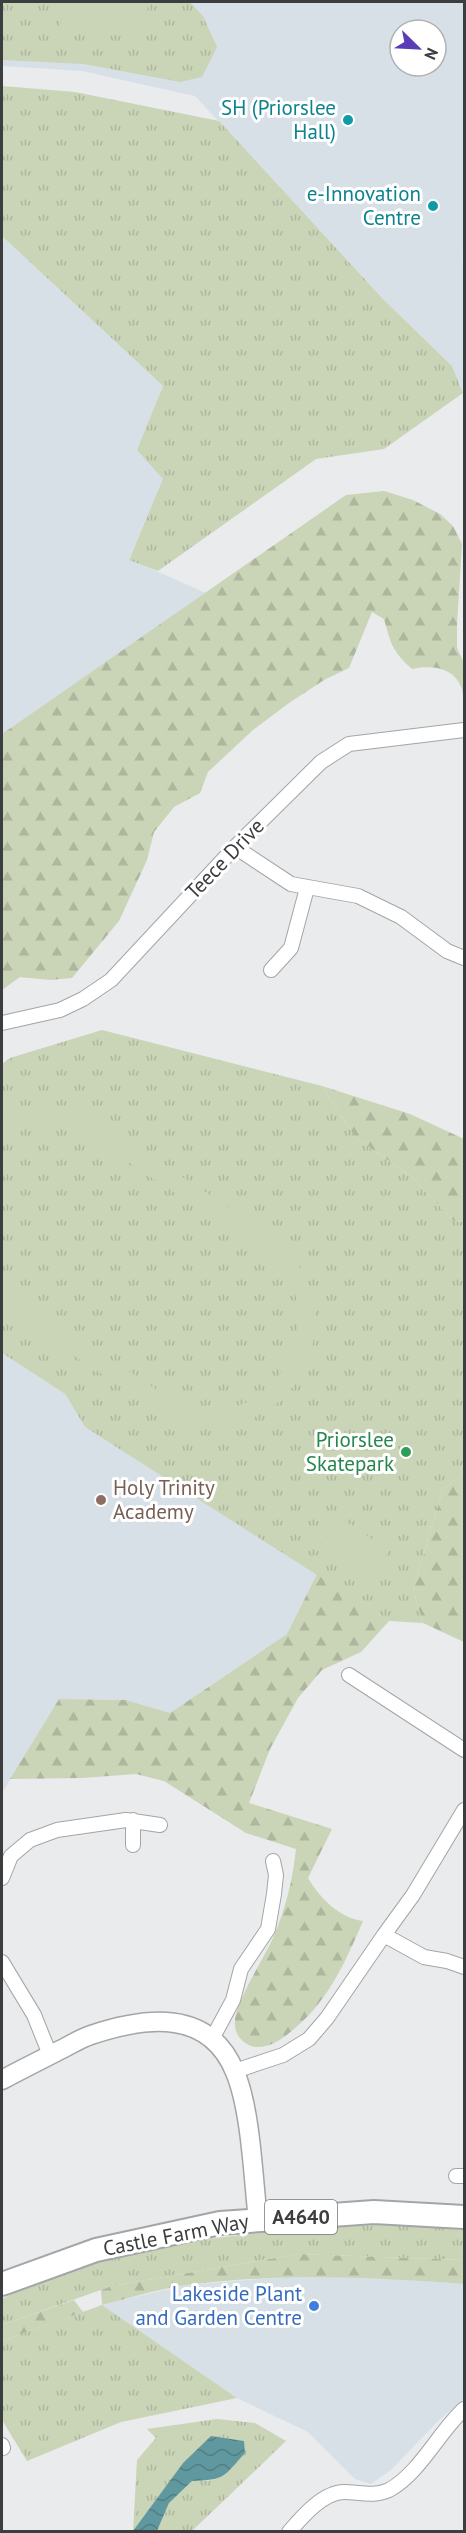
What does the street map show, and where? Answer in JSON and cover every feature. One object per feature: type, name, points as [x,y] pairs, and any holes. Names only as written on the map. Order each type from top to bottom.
[{"type":"main road","name":"Castle Farm Way","points":[[2,2284],[96,2250],[219,2223],[374,2212],[465,2217]]},
{"type":"street","name":"Teece Drive","points":[[2,1023],[60,1010],[111,980],[235,847],[321,762],[349,744],[465,730]]},
{"type":"street","points":[[235,847],[291,884],[357,896],[401,917],[447,951],[465,958]]},
{"type":"street","points":[[271,970],[291,948],[307,888]]},
{"type":"street","points":[[349,1675],[465,1750]]},
{"type":"street","points":[[235,2071],[283,2055],[309,2039],[327,2018],[413,1895],[465,1810]]},
{"type":"street","points":[[133,1820],[133,1845]]},
{"type":"street","points":[[2,1878],[11,1857],[30,1840],[57,1830],[96,1823],[133,1820],[160,1825]]},
{"type":"street","points":[[212,2039],[233,2000],[241,1969],[267,1929],[276,1875],[273,1861]]},
{"type":"street","points":[[384,1935],[424,1957],[465,1966]]},
{"type":"street","points":[[2,1962],[34,2015],[50,2055]]},
{"type":"street","points":[[2,2080],[89,2035],[150,2021],[192,2025],[223,2049],[235,2071],[247,2123],[258,2220]]},
{"type":"street","points":[[289,2532],[328,2496],[342,2492],[373,2494],[389,2490],[410,2473],[465,2409]]},
{"type":"shaded area","points":[[2,2],[464,2],[464,254],[462,256],[464,259],[464,394],[452,366],[389,305],[195,96],[82,71],[2,66]]},
{"type":"shaded area","points":[[2,236],[163,386],[138,450],[164,479],[129,559],[206,593],[2,734]]},
{"type":"shaded area","name":"Holy Trinity Academy","points":[[2,1353],[65,1394],[85,1427],[317,1574],[287,1634],[170,1713],[126,1700],[59,1699],[2,1793]]},
{"type":"shaded area","points":[[285,2277],[388,2278],[464,2284],[464,2399],[439,2420],[391,2470],[371,2484],[355,2479],[308,2432],[237,2398],[102,2305],[185,2285]]},
{"type":"green space","points":[[2,2],[190,2],[203,16],[217,47],[202,77],[180,82],[84,64],[2,60]]},
{"type":"green space","points":[[62,2],[148,2],[146,37],[60,32]]},
{"type":"green space","points":[[2,86],[75,92],[219,121],[384,300],[452,366],[463,393],[384,449],[316,459],[158,571],[129,560],[163,479],[137,450],[163,386],[2,236]]},
{"type":"green space","points":[[384,491],[413,500],[440,514],[453,526],[462,544],[457,648],[464,663],[464,709],[462,689],[454,676],[442,669],[427,667],[412,669],[393,647],[384,619],[372,612],[349,668],[324,680],[253,730],[208,772],[200,793],[174,807],[154,832],[147,860],[119,921],[72,978],[50,980],[20,977],[2,990],[2,734],[346,495]]},
{"type":"green space","points":[[102,1030],[322,1086],[355,1137],[412,1177],[454,1221],[464,1222],[464,1473],[443,1489],[413,1590],[423,1623],[389,1621],[85,1427],[65,1394],[2,1353],[2,1064],[10,1058]]},
{"type":"green space","points":[[322,1086],[410,1114],[464,1139],[464,1222],[454,1221],[412,1177],[355,1137]]},
{"type":"green space","points":[[50,1106],[74,1110],[95,1120],[270,1234],[301,1270],[314,1309],[312,1347],[297,1381],[271,1408],[237,1423],[197,1425],[154,1408],[2,1309],[2,1287],[163,1394],[189,1406],[206,1410],[229,1408],[250,1401],[267,1388],[282,1371],[292,1351],[298,1330],[298,1308],[292,1286],[282,1270],[259,1248],[82,1132],[41,1123],[21,1126],[2,1133],[2,1114],[23,1107]]},
{"type":"green space","points":[[464,1473],[464,1642],[423,1623],[413,1590],[443,1489]]},
{"type":"green space","points":[[339,1517],[389,1550],[372,1576],[322,1544]]},
{"type":"green space","points":[[317,1574],[389,1621],[361,1652],[322,1670],[298,1698],[270,1749],[249,1803],[332,1829],[308,1878],[331,1906],[346,1916],[363,1921],[333,1983],[314,2010],[280,2040],[266,2046],[256,2047],[241,2039],[235,2021],[240,2002],[273,1938],[285,1906],[296,1849],[246,1833],[164,1781],[136,1774],[82,1778],[10,1779],[59,1699],[126,1700],[170,1713],[287,1634]]},
{"type":"green space","points":[[393,2224],[464,2230],[464,2260],[299,2254],[112,2286],[2,2325],[2,2299],[56,2272],[182,2242],[284,2230]]},
{"type":"green space","points":[[299,2254],[464,2260],[464,2284],[360,2278],[221,2281],[154,2291],[102,2305],[101,2290],[112,2286]]},
{"type":"green space","points":[[74,2300],[83,2312],[2,2341],[2,2325]]},
{"type":"green space","points":[[102,2305],[237,2398],[121,2422],[27,2461],[2,2420],[2,2341]]},
{"type":"green space","points":[[217,2419],[255,2423],[286,2441],[192,2531],[157,2531],[169,2503],[192,2481],[216,2479],[225,2475],[233,2466],[183,2463],[133,2532],[137,2460],[156,2438],[147,2429]]},
{"type":"water","points":[[211,2436],[244,2441],[245,2453],[223,2476],[212,2480],[192,2481],[169,2503],[157,2531],[133,2531],[183,2463]]},
{"type":"place","name":"SH (Priorslee Hall)","points":[[348,120]]},
{"type":"place","name":"e-Innovation Centre","points":[[433,206]]},
{"type":"place","name":"Priorslee Skatepark","points":[[406,1452]]},
{"type":"place","name":"Holy Trinity Academy","points":[[101,1500]]},
{"type":"place","name":"Lakeside Plant and Garden Centre","points":[[314,2306]]}]
